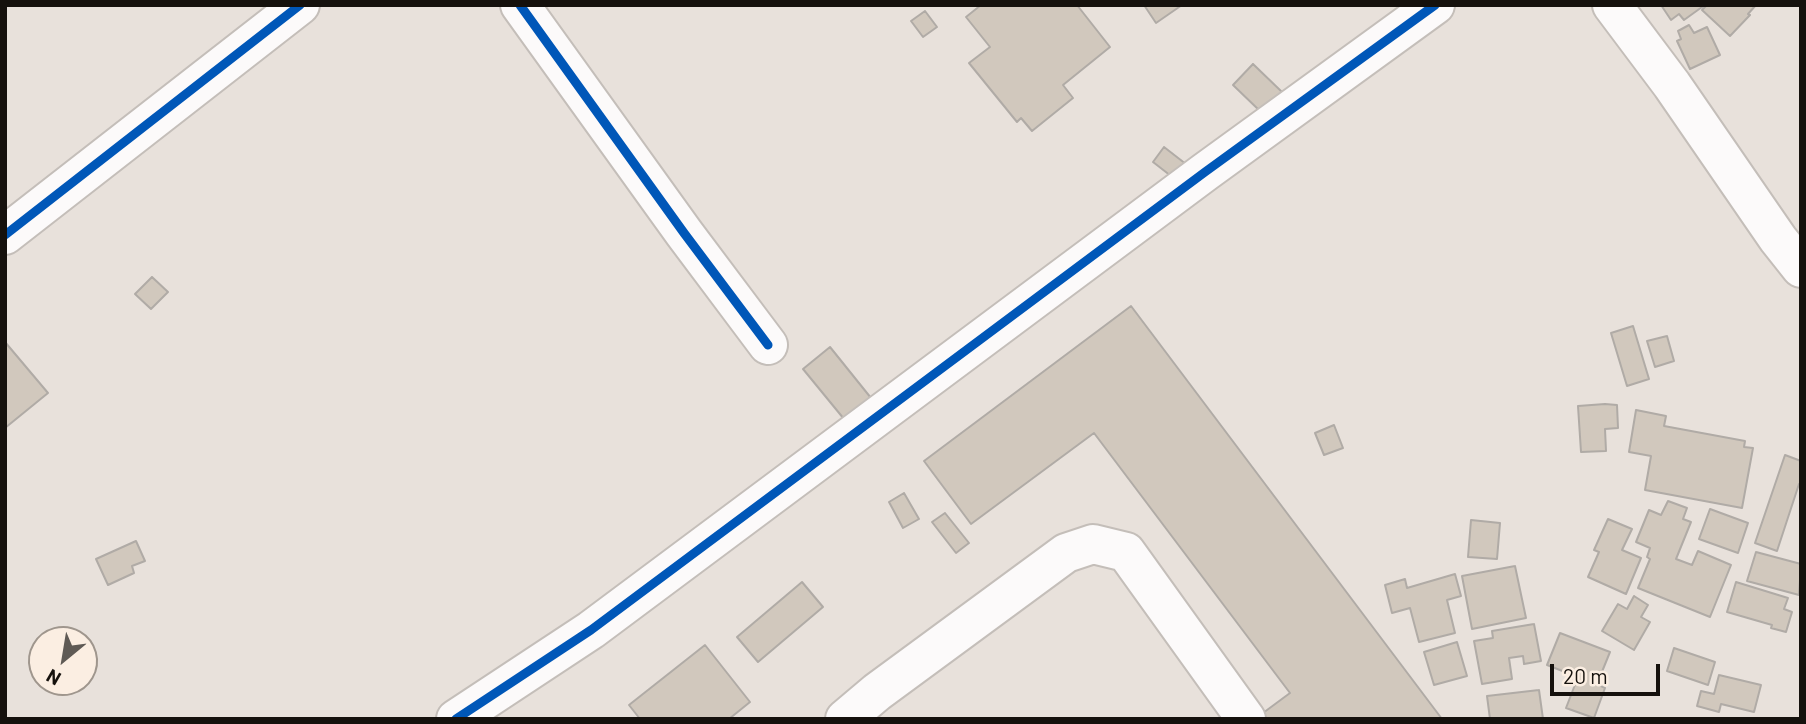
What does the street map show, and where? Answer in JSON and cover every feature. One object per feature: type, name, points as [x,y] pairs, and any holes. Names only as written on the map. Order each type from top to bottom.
[{"type":"street","points":[[5,235],[300,5]]},
{"type":"street","points":[[520,5],[768,345]]},
{"type":"street","points":[[456,719],[591,630],[1216,164],[1435,5]]},
{"type":"street","points":[[1612,5],[1793,244]]},
{"type":"street","points":[[845,719],[877,692],[1066,553],[1093,544],[1126,552],[1246,719]]},
{"type":"building","points":[[981,5],[1077,5],[1110,47],[1063,85],[1073,98],[1032,131],[1021,118],[1017,122],[969,63],[990,47],[966,17]]},
{"type":"building","points":[[1144,5],[1182,5],[1156,23]]},
{"type":"building","points":[[1661,5],[1702,7],[1684,20],[1679,14],[1671,20]]},
{"type":"building","points":[[1707,5],[1756,5],[1730,36],[1702,10]]},
{"type":"building","points":[[925,11],[937,27],[923,37],[911,21]]},
{"type":"building","points":[[1689,25],[1694,33],[1707,27],[1720,55],[1690,69],[1677,41],[1681,39],[1678,31]]},
{"type":"building","points":[[1253,64],[1282,92],[1262,113],[1233,85]]},
{"type":"building","points":[[1164,147],[1191,168],[1180,183],[1153,162]]},
{"type":"building","points":[[152,277],[168,292],[151,309],[135,294]]},
{"type":"building","points":[[1131,306],[1442,719],[1267,719],[1263,713],[1290,693],[1094,433],[971,524],[924,461]]},
{"type":"building","points":[[1633,326],[1649,379],[1627,386],[1611,333]]},
{"type":"building","points":[[1667,336],[1674,361],[1655,367],[1647,341]]},
{"type":"building","points":[[5,342],[48,393],[5,428]]},
{"type":"building","points":[[830,347],[871,398],[844,419],[803,369]]},
{"type":"building","points":[[1617,405],[1618,428],[1605,429],[1606,451],[1581,452],[1578,406]]},
{"type":"building","points":[[1636,410],[1666,416],[1664,426],[1745,441],[1744,447],[1753,448],[1742,508],[1645,490],[1651,456],[1629,452]]},
{"type":"building","points":[[1334,425],[1343,448],[1324,455],[1315,433]]},
{"type":"building","points":[[1785,455],[1801,461],[1801,485],[1799,484],[1777,551],[1755,543]]},
{"type":"building","points":[[904,493],[919,519],[903,528],[889,502]]},
{"type":"building","points":[[1668,501],[1687,508],[1683,519],[1691,522],[1676,559],[1692,565],[1698,551],[1731,565],[1710,617],[1638,588],[1650,559],[1647,557],[1650,548],[1636,542],[1649,510],[1661,515]]},
{"type":"building","points":[[1710,509],[1748,523],[1738,553],[1699,539]]},
{"type":"building","points":[[945,513],[969,543],[956,553],[932,522]]},
{"type":"building","points":[[1608,519],[1632,529],[1622,550],[1641,558],[1626,594],[1588,577],[1599,552],[1594,550]]},
{"type":"building","points":[[1471,520],[1500,523],[1497,559],[1468,557]]},
{"type":"building","points":[[136,541],[145,561],[132,566],[134,573],[108,585],[96,559]]},
{"type":"building","points":[[1756,552],[1801,564],[1799,595],[1747,581]]},
{"type":"building","points":[[1515,566],[1526,618],[1472,629],[1462,576]]},
{"type":"building","points":[[1455,574],[1461,596],[1447,600],[1455,633],[1419,642],[1410,608],[1392,613],[1385,585],[1405,579],[1407,588]]},
{"type":"building","points":[[802,582],[823,607],[758,662],[737,637]]},
{"type":"building","points":[[1736,582],[1788,598],[1784,609],[1792,612],[1786,632],[1771,628],[1772,625],[1727,612]]},
{"type":"building","points":[[1634,596],[1648,605],[1641,617],[1650,622],[1634,650],[1602,631],[1618,604],[1627,609]]},
{"type":"building","points":[[1534,624],[1541,661],[1524,664],[1523,656],[1509,658],[1512,679],[1482,684],[1474,641],[1493,638],[1492,631]]},
{"type":"building","points":[[1560,633],[1610,652],[1597,684],[1605,688],[1594,718],[1566,708],[1578,677],[1547,665]]},
{"type":"building","points":[[1457,642],[1467,676],[1434,685],[1424,652]]},
{"type":"building","points":[[705,645],[750,702],[729,719],[640,719],[629,705]]},
{"type":"building","points":[[1674,648],[1715,662],[1708,685],[1667,671]]},
{"type":"building","points":[[1719,675],[1761,685],[1754,712],[1721,704],[1719,712],[1697,706],[1701,691],[1714,694]]},
{"type":"building","points":[[1539,690],[1543,719],[1490,719],[1487,696]]},
{"type":"cycle path","points":[[5,235],[300,5]]},
{"type":"cycle path","points":[[520,5],[768,345]]},
{"type":"cycle path","points":[[456,719],[591,630],[1205,172],[1435,5]]}]
